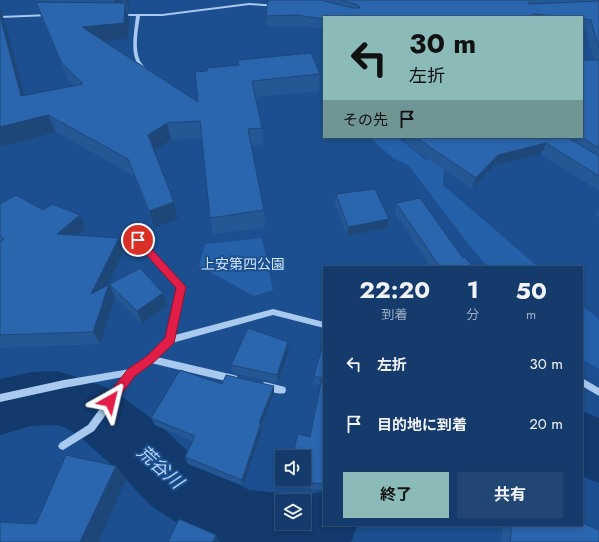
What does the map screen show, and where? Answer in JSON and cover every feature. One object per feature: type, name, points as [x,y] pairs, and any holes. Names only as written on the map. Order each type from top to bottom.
[{"type":"street","points":[[113,15],[138,16],[249,4],[282,6]]},
{"type":"street","points":[[121,15],[123,8]]},
{"type":"street","points":[[0,17],[54,14]]},
{"type":"street","points":[[138,16],[134,49],[146,72],[152,76]]},
{"type":"street","points":[[138,240],[181,287],[170,340]]},
{"type":"street","points":[[62,446],[91,428],[132,372],[150,359],[170,340],[273,312],[323,325]]},
{"type":"street","points":[[150,359],[243,381]]},
{"type":"street","points":[[0,398],[64,384],[132,372]]},
{"type":"street","points":[[583,383],[599,392]]},
{"type":"street","points":[[259,385],[282,390]]},
{"type":"green space","points":[[370,138],[398,138],[426,160],[461,144],[444,169],[443,185],[537,266],[487,266],[409,166],[393,158]]},
{"type":"green space","name":"上安第四公園","points":[[262,238],[273,290],[254,296],[199,266],[205,244]]},
{"type":"green space","points":[[583,306],[599,320],[599,369],[583,360]]},
{"type":"building","points":[[34,0],[115,0],[115,2],[35,2]]},
{"type":"building","points":[[268,0],[321,0],[352,8],[360,8],[358,5],[341,0],[531,0],[528,3],[531,4],[599,1],[599,48],[591,20],[583,19],[583,16],[552,16],[533,14],[533,16],[323,16],[323,19],[296,15],[266,16]]},
{"type":"building","points":[[36,2],[125,3],[124,23],[82,27],[198,102],[195,72],[207,71],[207,68],[239,65],[238,60],[311,53],[320,74],[252,81],[262,128],[248,129],[264,210],[210,218],[200,121],[167,123],[148,135],[174,202],[149,211],[128,159],[48,115],[0,127],[0,16],[21,96],[83,84],[61,62]]},
{"type":"building","points":[[583,60],[599,60],[599,148],[583,138]]},
{"type":"building","points":[[416,138],[569,138],[599,156],[599,176],[546,143],[498,155],[476,178]]},
{"type":"building","points":[[375,189],[389,219],[348,227],[336,194]]},
{"type":"building","points":[[16,195],[43,210],[52,204],[80,215],[57,234],[119,238],[91,294],[109,285],[93,332],[0,335],[0,242],[4,239],[0,236],[0,204]]},
{"type":"building","points":[[420,198],[463,258],[465,257],[472,266],[439,266],[396,203]]},
{"type":"building","points":[[140,268],[163,293],[137,311],[109,284]]},
{"type":"building","points":[[248,328],[288,342],[277,375],[231,365]]},
{"type":"building","points":[[323,344],[323,484],[311,483],[311,450],[294,450],[298,434],[310,437],[322,378],[314,376]]},
{"type":"building","points":[[180,370],[222,384],[226,375],[274,386],[259,423],[261,423],[242,480],[185,457],[195,436],[151,418]]},
{"type":"building","points":[[66,455],[116,466],[80,542],[0,542],[0,522],[36,524]]},
{"type":"building","points":[[179,519],[216,535],[213,542],[168,542]]},
{"type":"building","points":[[583,523],[599,530],[599,542],[510,542],[512,526],[583,526]]},
{"type":"waterway","name":"荒谷川","points":[[0,407],[31,399],[58,398],[82,406],[100,416],[137,446],[174,483],[241,524],[305,529],[323,525]]},
{"type":"waterway","name":"荒谷川","points":[[583,442],[599,452]]},
{"type":"route","points":[[110,401],[132,372],[150,359],[170,340],[181,287],[138,240]]}]
